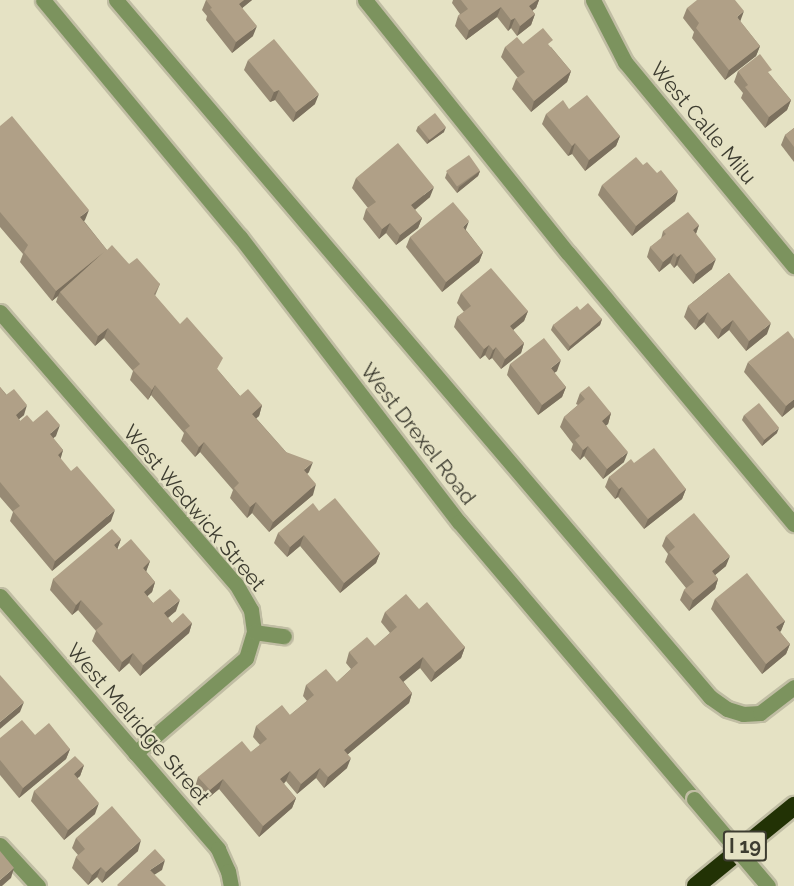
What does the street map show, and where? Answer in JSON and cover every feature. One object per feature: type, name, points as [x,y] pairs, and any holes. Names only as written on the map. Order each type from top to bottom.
[{"type":"highway","name":"I 19","points":[[696,886],[794,806]]},
{"type":"street","name":"West Drexel Road","points":[[43,0],[240,237],[459,522],[768,886]]},
{"type":"street","points":[[116,0],[710,697],[727,709],[743,714],[760,713],[794,687]]},
{"type":"street","points":[[365,0],[568,253],[794,524]]},
{"type":"street","name":"West Calle Milu","points":[[593,0],[625,62],[794,266]]},
{"type":"street","name":"West Wedwick Street","points":[[0,312],[236,585],[251,610],[254,632]]},
{"type":"street","name":"West Melridge Street","points":[[0,596],[218,849],[228,871],[231,886]]},
{"type":"street","points":[[135,753],[246,658],[254,632],[284,636]]},
{"type":"street","points":[[0,844],[38,886]]},
{"type":"building","points":[[206,0],[244,0],[239,4],[257,26],[236,42],[210,9],[212,8]]},
{"type":"building","points":[[461,0],[537,0],[529,6],[535,14],[520,26],[515,18],[511,20],[501,7],[469,30],[458,16],[468,9]]},
{"type":"building","points":[[697,0],[735,0],[744,11],[737,17],[760,46],[729,70],[696,28],[699,23],[687,8]]},
{"type":"building","points":[[543,28],[553,40],[548,44],[571,71],[534,101],[516,79],[525,72],[505,47],[517,37],[523,44]]},
{"type":"building","points":[[274,39],[319,94],[296,112],[279,90],[274,92],[248,60]]},
{"type":"building","points":[[760,54],[772,70],[768,72],[791,100],[769,117],[745,87],[748,85],[738,71]]},
{"type":"building","points":[[587,95],[620,136],[589,160],[575,143],[572,146],[546,114],[563,100],[569,109]]},
{"type":"building","points":[[435,113],[446,127],[430,140],[418,126]]},
{"type":"building","points":[[12,116],[89,210],[80,217],[107,250],[112,245],[129,264],[137,258],[160,284],[154,294],[180,324],[187,317],[223,358],[217,369],[240,396],[248,389],[262,405],[252,414],[286,452],[313,462],[304,470],[316,484],[273,522],[256,502],[250,507],[234,488],[239,483],[204,442],[199,447],[185,430],[190,426],[155,385],[152,390],[133,370],[140,364],[108,328],[98,336],[60,292],[104,252],[56,291],[24,252],[28,245],[0,212],[0,126]]},
{"type":"building","points":[[794,128],[794,147],[785,135]]},
{"type":"building","points":[[398,143],[434,187],[411,205],[422,218],[400,235],[390,223],[382,229],[366,209],[376,202],[356,178]]},
{"type":"building","points":[[469,155],[480,171],[457,187],[446,171]]},
{"type":"building","points":[[636,157],[643,165],[647,162],[657,173],[661,170],[678,191],[636,226],[602,185]]},
{"type":"building","points":[[453,202],[469,221],[463,227],[483,252],[446,282],[410,237]]},
{"type":"building","points":[[688,212],[699,225],[693,230],[716,259],[696,274],[681,254],[677,257],[674,253],[663,262],[650,247],[666,234],[663,231]]},
{"type":"building","points":[[491,268],[528,311],[510,326],[524,343],[505,359],[496,347],[493,350],[489,345],[484,349],[457,317],[471,306],[461,293]]},
{"type":"building","points":[[729,273],[771,323],[749,341],[733,320],[722,329],[708,312],[699,320],[688,306]]},
{"type":"building","points":[[588,303],[602,319],[570,346],[553,325],[577,306],[580,310]]},
{"type":"building","points":[[788,331],[794,339],[794,399],[786,406],[748,362]]},
{"type":"building","points":[[544,338],[561,360],[551,368],[566,387],[542,405],[510,364]]},
{"type":"building","points":[[589,386],[611,413],[602,421],[628,452],[607,469],[588,446],[583,450],[575,440],[580,436],[564,417],[585,399],[580,393]]},
{"type":"building","points":[[0,387],[6,395],[14,389],[27,405],[16,415],[20,421],[27,415],[33,422],[47,410],[60,425],[50,434],[63,450],[58,455],[71,471],[77,466],[115,510],[55,561],[13,511],[20,506],[0,482]]},
{"type":"building","points":[[759,403],[779,428],[764,440],[744,415]]},
{"type":"building","points":[[654,448],[686,489],[648,519],[622,487],[619,489],[609,477],[631,459],[634,463]]},
{"type":"building","points":[[335,498],[380,553],[344,583],[304,535],[290,547],[278,533],[313,503],[319,511]]},
{"type":"building","points":[[694,513],[730,556],[712,571],[718,579],[693,600],[684,590],[694,582],[669,552],[675,547],[666,536]]},
{"type":"building","points":[[112,529],[121,539],[114,545],[118,550],[131,539],[150,561],[143,568],[155,582],[144,592],[153,603],[170,589],[180,600],[164,613],[172,623],[183,613],[192,623],[143,665],[133,653],[122,662],[96,630],[103,624],[81,600],[76,605],[53,579]]},
{"type":"building","points":[[747,573],[785,621],[776,627],[790,644],[766,664],[715,599]]},
{"type":"building","points":[[406,594],[419,609],[427,602],[465,647],[435,672],[423,657],[399,677],[412,693],[344,750],[351,758],[328,777],[320,768],[301,784],[290,771],[280,779],[296,798],[263,826],[223,779],[210,790],[198,777],[242,741],[251,752],[267,739],[256,726],[282,705],[290,715],[314,695],[306,685],[326,669],[337,682],[358,663],[349,652],[367,637],[375,646],[397,627],[385,612]]},
{"type":"building","points":[[0,675],[24,702],[0,722]]},
{"type":"building","points":[[22,720],[35,735],[49,723],[70,749],[23,788],[0,760],[0,738]]},
{"type":"building","points":[[75,756],[84,765],[74,774],[99,803],[68,830],[34,791]]},
{"type":"building","points":[[112,806],[141,840],[106,872],[101,867],[92,875],[76,857],[85,849],[76,838]]},
{"type":"building","points":[[155,849],[165,860],[150,870],[166,886],[117,885]]},
{"type":"building","points":[[0,851],[14,868],[0,880]]}]
